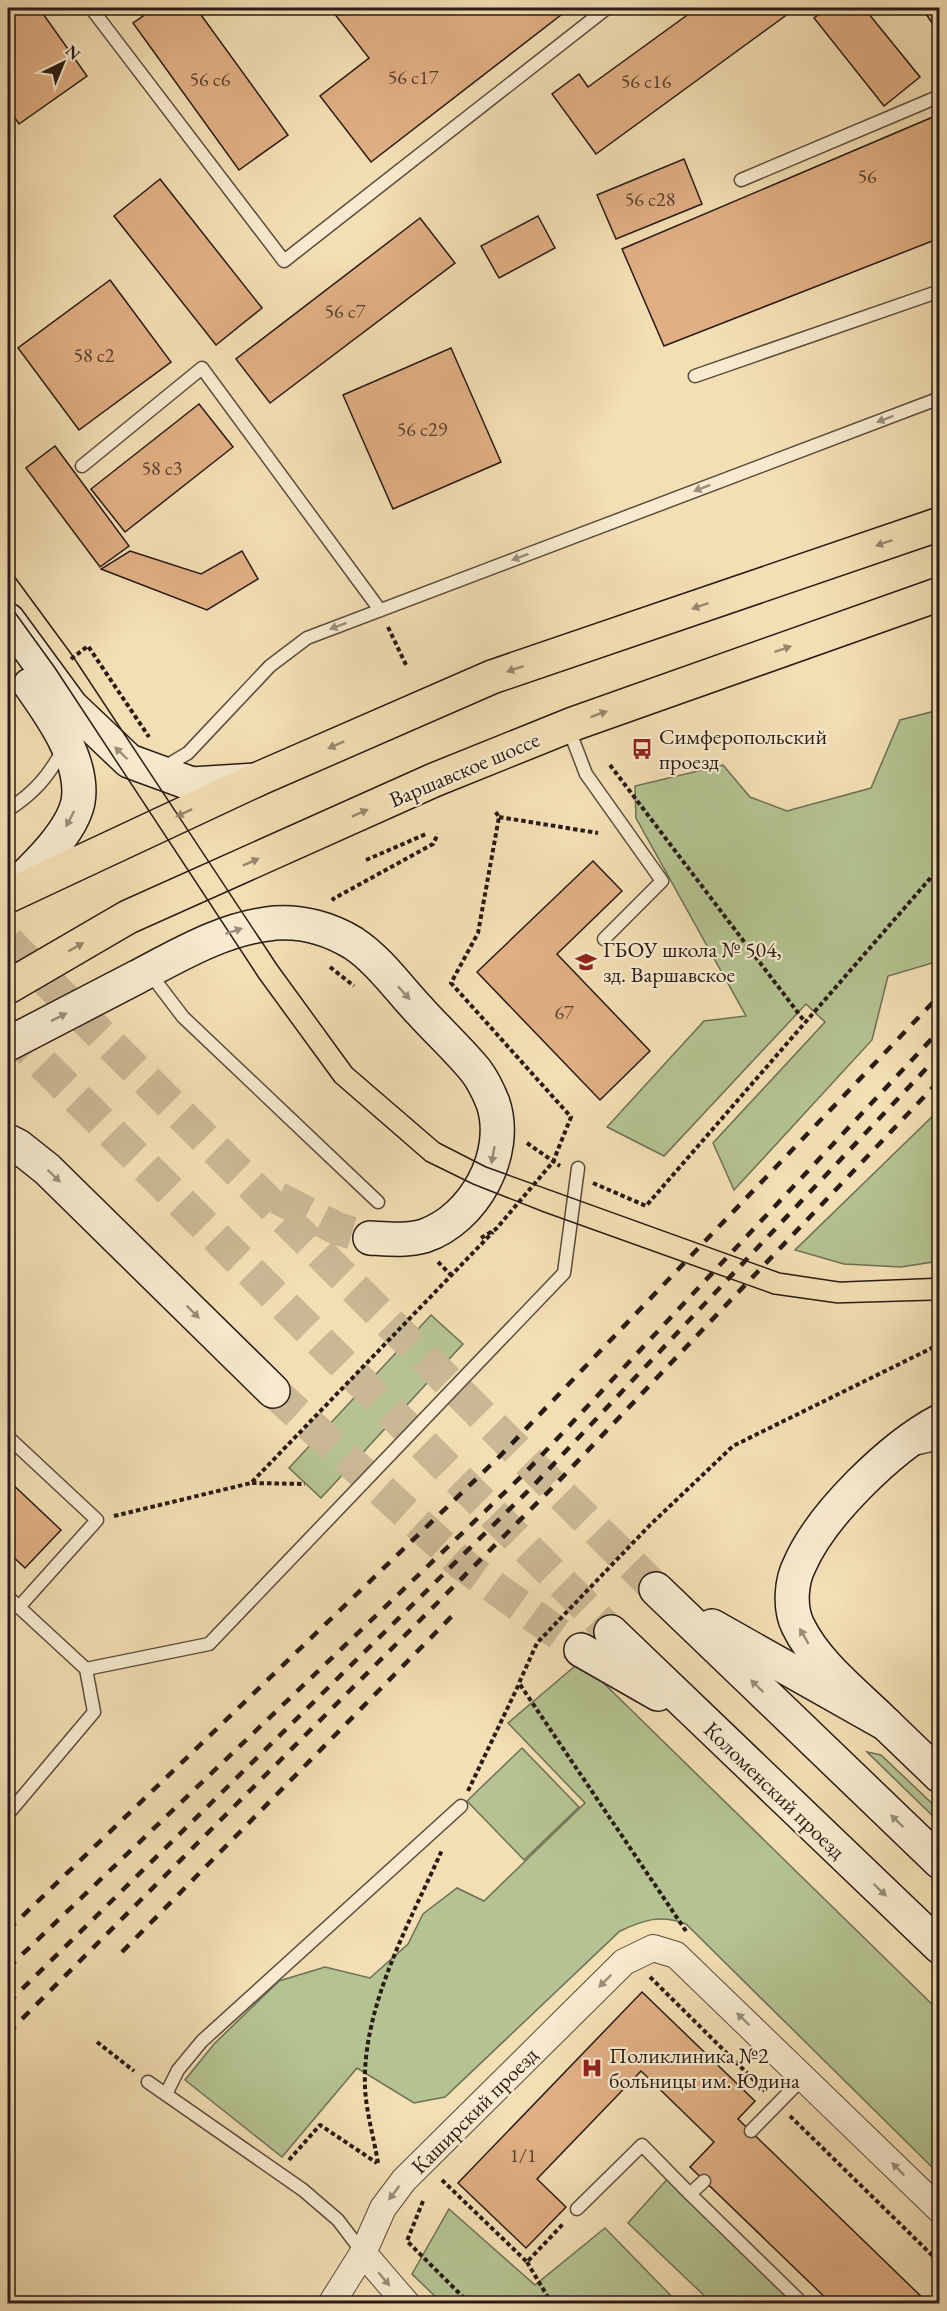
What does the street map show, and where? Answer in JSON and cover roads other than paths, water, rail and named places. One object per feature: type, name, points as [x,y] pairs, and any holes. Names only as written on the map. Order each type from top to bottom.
[{"type":"main road","points":[[8,894],[256,780],[492,677],[939,524]]},
{"type":"main road","name":"Варшавское шоссе","points":[[8,987],[128,917],[434,780],[567,726],[939,594]]},
{"type":"main road","points":[[8,620],[71,706],[129,761],[154,756],[192,784],[256,780]]},
{"type":"main road","points":[[8,655],[68,743],[78,781],[78,803],[70,820],[45,857],[8,894]]},
{"type":"main road","points":[[8,1044],[209,939],[246,928],[276,923],[303,923],[354,944],[376,963],[476,1072],[493,1104],[496,1130],[494,1160],[479,1191],[453,1221],[424,1236],[398,1240],[370,1238]]},
{"type":"main road","points":[[8,1141],[47,1168],[273,1391]]},
{"type":"main road","points":[[939,1421],[886,1459],[814,1537],[798,1566],[792,1600],[797,1624],[814,1653],[939,1776]]},
{"type":"main road","points":[[886,1724],[664,1596],[939,1862]]},
{"type":"main road","name":"Коломенский проезд","points":[[611,1632],[939,1947]]},
{"type":"main road","points":[[581,1650],[701,1719]]},
{"type":"street","name":"Каширский проезд","points":[[331,2304],[363,2253],[383,2208],[404,2180],[624,1962],[676,1954],[804,2077]]},
{"type":"street","points":[[804,2077],[939,2210]]},
{"type":"street","points":[[363,2253],[407,2304]]},
{"type":"lane","points":[[91,8],[285,261],[608,8]]},
{"type":"lane","points":[[741,180],[939,96]]},
{"type":"lane","points":[[695,376],[939,291]]},
{"type":"lane","points":[[82,466],[202,368],[380,610]]},
{"type":"lane","points":[[154,756],[188,753],[270,666],[307,638],[939,398]]},
{"type":"lane","points":[[8,810],[28,797],[49,775],[68,743],[72,726],[71,706]]},
{"type":"lane","points":[[567,726],[586,774],[662,882],[604,939]]},
{"type":"lane","points":[[148,971],[183,1017],[378,1202]]},
{"type":"lane","points":[[86,1669],[209,1644],[564,1273],[577,1172]]},
{"type":"lane","points":[[8,1437],[97,1520],[19,1607]]},
{"type":"lane","points":[[886,1459],[939,1443]]},
{"type":"lane","points":[[8,1597],[86,1669],[94,1712],[8,1814]]},
{"type":"lane","points":[[166,2094],[178,2070],[202,2042],[461,1806]]},
{"type":"lane","points":[[750,2131],[804,2077]]},
{"type":"lane","points":[[148,2082],[303,2190],[338,2220],[363,2253]]},
{"type":"lane","points":[[577,2209],[642,2145],[803,2304]]},
{"type":"lane","points":[[690,2194],[704,2181]]},
{"type":"tunnel","points":[[8,942],[656,1589]]},
{"type":"tunnel","points":[[8,1029],[611,1632]]},
{"type":"tunnel","points":[[278,1198],[338,1229],[370,1238]]},
{"type":"tunnel","points":[[273,1391],[462,1564],[581,1650]]},
{"type":"tram line","points":[[8,568],[72,655],[277,965],[352,1068],[439,1143],[486,1167],[780,1273],[840,1282],[940,1278]]},
{"type":"tram line","points":[[8,603],[55,668],[259,978],[335,1082],[426,1161],[473,1184],[544,1212],[773,1294],[837,1303],[940,1300]]},
{"type":"railway","points":[[8,1930],[500,1456],[940,995]]},
{"type":"railway","points":[[8,1968],[525,1473],[940,1030]]},
{"type":"railway","points":[[8,2003],[533,1486],[940,1054]]},
{"type":"railway","points":[[8,2033],[554,1486],[940,1080]]},
{"type":"railway","points":[[122,1952],[452,1616]]},
{"type":"place","name":"Симферопольский проезд","points":[[642,749]]},
{"type":"place","name":"ГБОУ школа № 504, зд. Варшавское","points":[[586,962]]},
{"type":"place","name":"Поликлиника №2 больницы им. Юдина","points":[[592,2068]]}]
